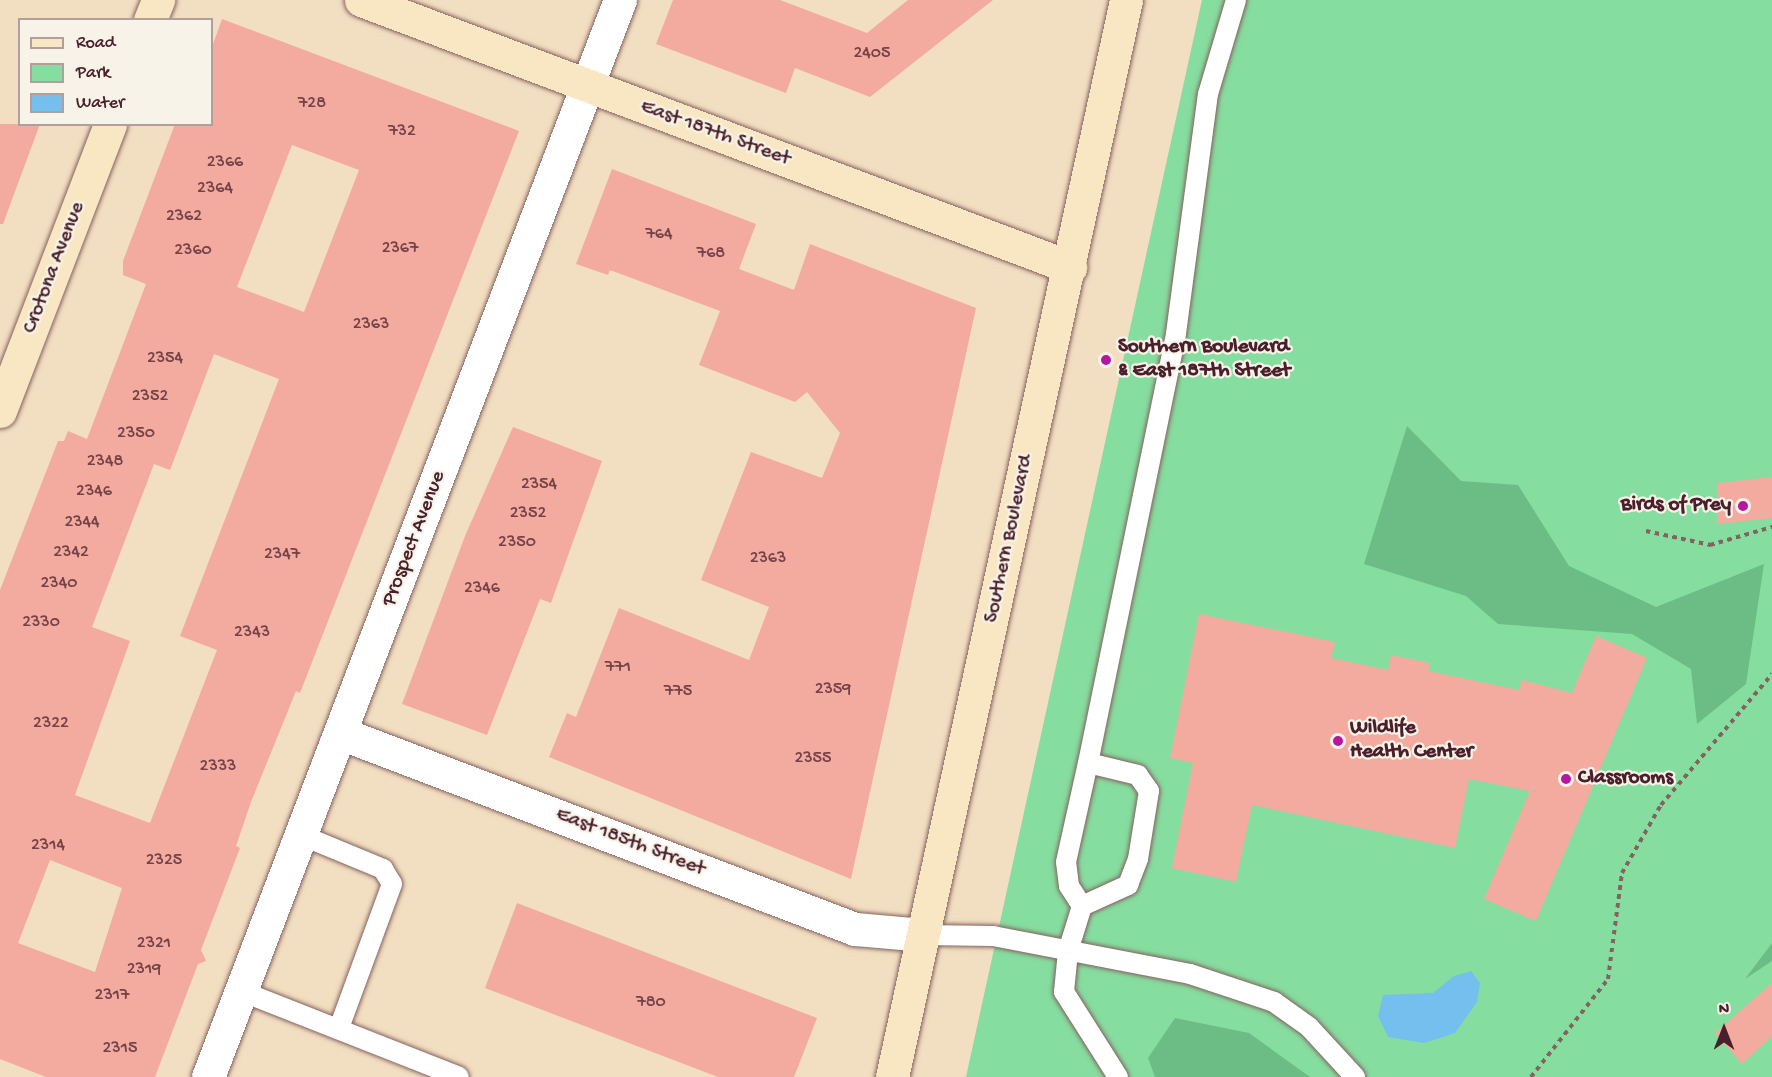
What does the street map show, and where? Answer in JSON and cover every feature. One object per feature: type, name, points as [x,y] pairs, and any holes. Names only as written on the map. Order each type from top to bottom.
[{"type":"main road","points":[[151,18],[158,0]]},
{"type":"main road","name":"East 187th Street","points":[[361,0],[1070,267]]},
{"type":"main road","name":"Southern Boulevard","points":[[892,1077],[1070,267],[1126,0]]},
{"type":"main road","name":"Crotona Avenue","points":[[0,411],[109,126]]},
{"type":"street","name":"Prospect Avenue","points":[[208,1077],[620,0]]},
{"type":"street","name":"East 185th Street","points":[[340,733],[855,929],[923,934]]},
{"type":"lane","points":[[1082,906],[1069,886],[1066,862],[1174,341],[1208,94],[1236,0]]},
{"type":"lane","points":[[1088,763],[1138,775],[1149,791],[1138,859],[1128,885],[1082,906],[1068,951],[1064,992],[1080,1024],[1118,1077]]},
{"type":"lane","points":[[301,835],[383,869],[393,884],[339,1028]]},
{"type":"lane","points":[[923,934],[993,936],[1190,974],[1274,1002],[1309,1027],[1355,1077]]},
{"type":"lane","points":[[242,991],[459,1077]]},
{"type":"path","points":[[1646,531],[1710,544],[1772,527]]},
{"type":"path","points":[[1531,1077],[1608,979],[1622,873],[1661,805],[1772,674]]},
{"type":"green space","points":[[1202,0],[1772,0],[1772,1077],[966,1077]]},
{"type":"green space","points":[[1407,426],[1461,481],[1518,485],[1569,566],[1656,607],[1764,564],[1746,684],[1697,724],[1691,669],[1632,634],[1498,624],[1466,596],[1364,564]]},
{"type":"green space","points":[[1772,943],[1772,961],[1745,979]]},
{"type":"green space","points":[[1175,1018],[1249,1033],[1310,1077],[1155,1077],[1148,1058]]},
{"type":"water","points":[[1471,971],[1480,983],[1477,1002],[1455,1033],[1424,1043],[1388,1037],[1378,1016],[1383,995],[1433,993],[1454,976]]},
{"type":"building","points":[[673,0],[780,0],[867,33],[908,0],[993,0],[870,97],[795,68],[786,93],[656,44]]},
{"type":"building","points":[[222,19],[519,131],[300,693],[296,691],[251,802],[236,846],[240,848],[201,950],[206,961],[198,964],[155,1077],[46,1077],[0,1059],[0,590],[58,441],[64,441],[68,431],[87,439],[146,284],[123,275],[123,261],[174,126],[213,126],[213,44]],"holes":[[[292,145],[359,170],[304,312],[237,287]],[[214,354],[279,379],[180,636],[217,650],[150,823],[75,795],[130,641],[92,627],[154,464],[170,470]],[[50,860],[122,888],[95,972],[18,943]]]},
{"type":"building","points":[[0,124],[39,126],[3,224],[0,224]]},
{"type":"building","points":[[612,169],[756,224],[739,269],[794,290],[810,244],[976,308],[851,879],[549,757],[567,713],[576,717],[619,608],[749,660],[769,607],[701,580],[751,452],[822,478],[840,433],[807,392],[795,402],[699,365],[720,311],[610,270],[608,275],[576,264]]},
{"type":"building","points":[[513,427],[602,461],[551,603],[540,599],[487,735],[402,704],[465,536]]},
{"type":"building","name":"Birds of Prey","points":[[1772,477],[1772,518],[1717,524],[1717,483]]},
{"type":"building","name":"Wildlife Health Center","points":[[1199,614],[1335,642],[1331,658],[1388,670],[1391,655],[1430,663],[1428,671],[1519,690],[1522,680],[1572,693],[1596,636],[1647,658],[1536,921],[1484,899],[1530,791],[1469,779],[1455,848],[1252,805],[1236,882],[1172,868],[1193,763],[1170,758]]},
{"type":"building","points":[[517,903],[817,1018],[794,1077],[718,1077],[485,988]]},
{"type":"building","points":[[1772,983],[1772,1036],[1742,1064],[1715,1033]]},
{"type":"place","name":"Southern Boulevard & East 187th Street","points":[[1106,360]]},
{"type":"place","name":"Birds of Prey","points":[[1743,506]]},
{"type":"place","name":"Wildlife Health Center","points":[[1338,741]]},
{"type":"place","name":"Classrooms","points":[[1566,779]]}]
